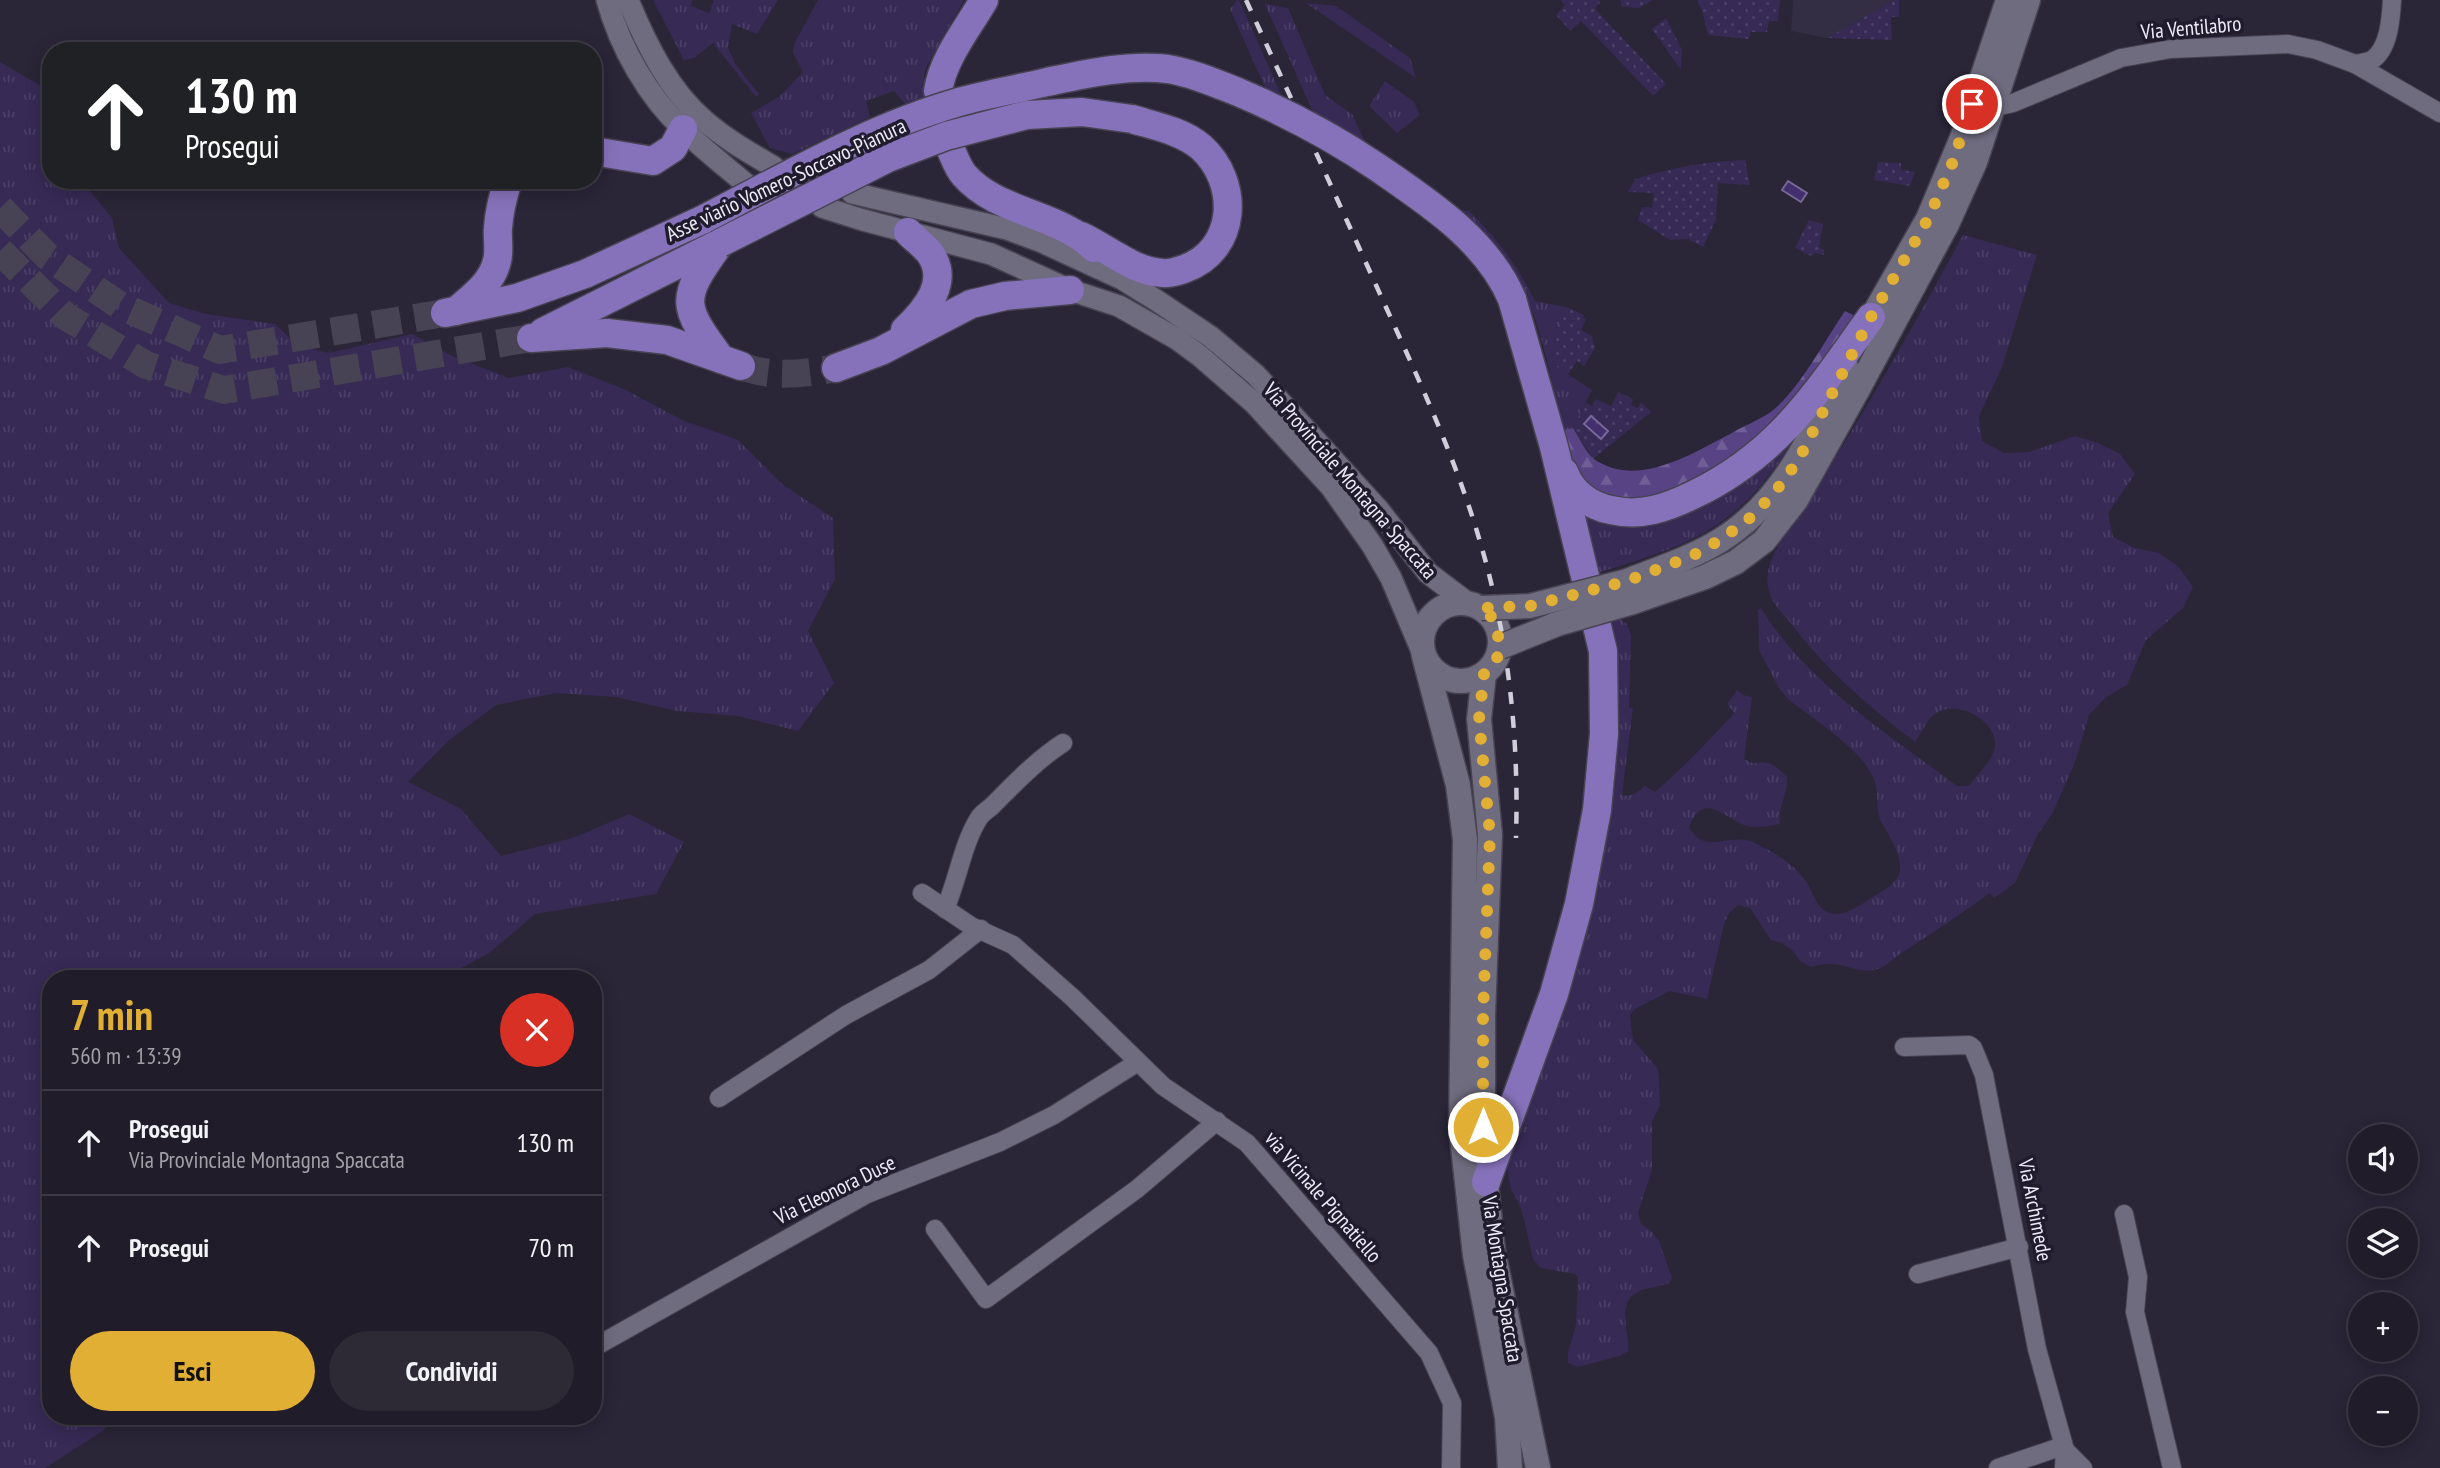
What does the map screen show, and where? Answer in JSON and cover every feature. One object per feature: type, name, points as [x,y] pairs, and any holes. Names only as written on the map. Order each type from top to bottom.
[{"type":"highway","points":[[938,91],[942,73],[951,55],[984,0]]},
{"type":"highway","name":"Asse viario Vomero-Soccavo-Pianura","points":[[505,189],[498,230],[498,260],[491,276],[481,289],[450,312],[517,298],[585,274],[704,219],[846,146],[959,102],[1072,77],[1133,68],[1166,69],[1208,80],[1282,111],[1345,145],[1408,188],[1467,236],[1493,264],[1512,299],[1554,447]]},
{"type":"highway","name":"Asse viario Vomero-Soccavo-Pianura","points":[[720,243],[692,285],[689,310],[700,330],[731,362],[667,340],[607,333],[531,338],[888,158],[946,136],[1027,115],[1083,112],[1132,119],[1187,137],[1202,148],[1225,183],[1227,219],[1223,233],[1205,259],[1191,266],[1164,274],[1147,270],[1081,236]]},
{"type":"highway","points":[[602,152],[653,161],[673,148],[682,129]]},
{"type":"highway","points":[[951,150],[966,176],[989,194],[1081,236],[1122,279]]},
{"type":"highway","points":[[881,351],[922,314],[935,291],[938,278],[930,253],[908,232]]},
{"type":"highway","points":[[836,368],[881,351],[971,304],[1005,296],[1070,290]]},
{"type":"highway","points":[[1554,447],[1572,487],[1590,502],[1624,513],[1642,513],[1675,504],[1717,483],[1758,456],[1772,443],[1808,403],[1871,317]]},
{"type":"highway","points":[[1486,1182],[1554,993],[1580,904],[1597,810],[1604,734],[1603,651],[1554,447]]},
{"type":"main road","points":[[1500,647],[1630,592],[1720,540],[1742,525],[1784,481],[1801,455],[1871,317],[1928,219],[1952,164],[2008,0]]},
{"type":"main road","points":[[1475,606],[1490,615],[1496,625],[1500,647],[1497,658],[1484,674],[1473,680],[1449,680],[1430,666],[1424,656],[1423,632],[1436,612],[1457,603],[1475,606],[1530,606],[1630,592],[1705,577],[1735,562],[1764,541],[1782,520],[1857,391],[1947,224],[1975,162],[1995,107],[2028,0]]},
{"type":"main road","points":[[1983,76],[1979,93],[1986,103],[1995,107]]},
{"type":"main road","name":"Via Provinciale Montagna Spaccata","points":[[1424,656],[1458,785],[1465,839]]},
{"type":"main road","name":"Via Montagna Spaccata","points":[[1484,674],[1479,719],[1490,835],[1483,1014],[1486,1182],[1493,1251],[1538,1468]]},
{"type":"main road","name":"Via Montagna Spaccata","points":[[1465,839],[1461,1128],[1475,1255],[1507,1417],[1510,1468]]},
{"type":"street","points":[[607,0],[628,53],[649,87],[682,129],[746,184]]},
{"type":"street","points":[[628,0],[643,37],[684,99],[704,121],[736,145],[774,166]]},
{"type":"street","points":[[2355,64],[2371,60],[2381,51],[2390,25],[2392,0]]},
{"type":"street","name":"Via Ventilabro","points":[[1995,107],[2013,103],[2121,58],[2171,49],[2288,44],[2317,50],[2355,64],[2440,113]]},
{"type":"street","name":"Via Provinciale Montagna Spaccata","points":[[852,193],[1007,229],[1122,279],[1156,300],[1234,354],[1279,398],[1384,516],[1428,573],[1475,606]]},
{"type":"street","name":"Via Provinciale Montagna Spaccata","points":[[822,207],[991,254],[1070,290],[1119,306],[1177,339],[1224,374],[1308,459],[1331,487],[1391,579],[1424,656]]},
{"type":"street","points":[[945,909],[980,816],[993,806],[1018,778],[1063,743]]},
{"type":"street","name":"via Vicinale Pignatiello","points":[[922,894],[971,926],[1013,946],[1073,998],[1163,1086],[1247,1143],[1429,1353],[1452,1403],[1451,1468]]},
{"type":"street","points":[[719,1098],[846,1015],[929,970],[981,929]]},
{"type":"street","name":"Via Archimede","points":[[1904,1047],[1969,1045],[1973,1048],[1984,1075],[2037,1349],[2064,1459]]},
{"type":"street","name":"Via Eleonora Duse","points":[[602,1343],[867,1194],[1000,1142],[1054,1115],[1138,1062]]},
{"type":"street","points":[[935,1228],[986,1299],[1137,1189],[1217,1121]]},
{"type":"street","points":[[2124,1214],[2138,1277],[2135,1311],[2172,1468]]},
{"type":"street","points":[[1918,1274],[2019,1247]]},
{"type":"street","points":[[1998,1468],[2054,1449],[2064,1459],[2083,1468]]},
{"type":"shaded area","points":[[1793,0],[1894,0],[1827,38],[1791,31]]},
{"type":"green space","points":[[653,0],[692,0],[691,6],[709,13],[714,0],[778,0],[757,34],[732,24],[728,48],[736,65],[759,94],[756,97],[713,43],[694,58],[684,60]]},
{"type":"green space","points":[[818,0],[964,0],[927,66],[924,76],[926,96],[905,104],[894,91],[866,101],[870,117],[792,154],[770,148],[751,113],[780,96],[803,72],[793,53],[794,44]]},
{"type":"green space","points":[[1237,0],[1283,99],[1267,92],[1230,9]]},
{"type":"green space","points":[[1560,0],[1599,0],[1595,9],[1666,84],[1653,96],[1581,21],[1570,31],[1556,15],[1565,5]]},
{"type":"green space","points":[[1620,0],[1653,0],[1639,8],[1622,7]]},
{"type":"green space","points":[[1697,0],[1780,0],[1778,21],[1769,21],[1767,32],[1750,32],[1749,39],[1708,35]]},
{"type":"green space","points":[[1894,0],[1899,0],[1899,17],[1891,17],[1892,40],[1827,38]]},
{"type":"green space","points":[[1306,3],[1336,6],[1410,58],[1416,78]]},
{"type":"green space","points":[[1265,4],[1288,8],[1325,95],[1352,114],[1367,146],[1312,110]]},
{"type":"green space","points":[[1666,18],[1682,50],[1681,70],[1652,29]]},
{"type":"green space","points":[[0,62],[42,87],[42,189],[88,189],[112,218],[119,248],[169,303],[206,314],[275,324],[298,346],[329,353],[412,334],[452,356],[509,378],[568,367],[626,390],[682,420],[738,440],[782,484],[833,518],[835,579],[808,631],[834,683],[798,731],[738,716],[677,711],[616,697],[556,693],[496,705],[448,741],[408,782],[461,809],[501,856],[573,838],[629,814],[684,842],[656,894],[535,914],[489,953],[458,970],[42,970],[42,1425],[109,1425],[45,1468],[0,1468]]},
{"type":"green space","points":[[1385,81],[1414,102],[1420,115],[1397,133],[1369,106]]},
{"type":"green space","points":[[1745,160],[1750,185],[1718,183],[1716,220],[1703,247],[1688,239],[1670,240],[1638,220],[1642,207],[1652,208],[1654,193],[1628,192],[1635,179],[1690,166]]},
{"type":"green space","points":[[1878,162],[1901,163],[1901,170],[1915,172],[1910,186],[1874,180]]},
{"type":"green space","points":[[1455,210],[1469,211],[1489,232],[1514,264],[1535,301],[1567,307],[1551,363],[1592,390],[1573,428],[1563,430],[1541,337],[1520,283],[1499,254]]},
{"type":"green space","points":[[1809,220],[1823,224],[1819,247],[1824,250],[1824,255],[1815,253],[1811,256],[1795,248]]},
{"type":"green space","points":[[1963,235],[2037,255],[2002,367],[1979,416],[1982,441],[2004,453],[2029,452],[2075,436],[2120,454],[2135,474],[2108,513],[2113,537],[2135,548],[2159,553],[2179,567],[2193,587],[2183,608],[2146,640],[2127,685],[2106,697],[2089,715],[2075,762],[2052,814],[2038,834],[2015,883],[1994,898],[1990,893],[1874,970],[1837,964],[1811,967],[1800,961],[1793,951],[1782,943],[1771,940],[1750,908],[1738,905],[1729,913],[1724,924],[1707,999],[1670,991],[1635,1009],[1630,1015],[1633,1040],[1658,1069],[1660,1105],[1652,1121],[1652,1170],[1638,1213],[1641,1224],[1659,1241],[1672,1278],[1669,1283],[1640,1291],[1630,1298],[1625,1312],[1628,1351],[1578,1367],[1568,1363],[1568,1352],[1576,1325],[1578,1277],[1575,1274],[1541,1268],[1533,1259],[1524,1219],[1511,1190],[1507,1166],[1569,988],[1602,625],[1620,619],[1627,624],[1631,635],[1629,708],[1633,708],[1622,795],[1634,794],[1645,786],[1655,792],[1666,783],[1734,713],[1727,704],[1737,690],[1752,697],[1744,759],[1770,764],[1787,777],[1780,824],[1747,826],[1708,808],[1695,816],[1689,827],[1695,836],[1710,842],[1745,840],[1769,850],[1800,874],[1818,904],[1830,913],[1841,914],[1852,910],[1894,882],[1899,875],[1899,859],[1880,819],[1873,777],[1847,745],[1788,699],[1779,688],[1759,650],[1758,610],[1761,608],[1780,635],[1825,684],[1850,706],[1957,786],[1969,786],[1989,761],[1995,745],[1994,736],[1983,721],[1966,711],[1947,709],[1938,712],[1928,721],[1915,742],[1881,715],[1832,671],[1803,639],[1774,603],[1767,580],[1771,560],[1783,537],[1858,421]]},
{"type":"green space","points":[[1567,307],[1584,315],[1586,319],[1581,330],[1592,336],[1595,348],[1584,366],[1577,361],[1568,374],[1551,363]]},
{"type":"green space","points":[[1845,311],[1857,317],[1824,367],[1744,451],[1668,499],[1615,501],[1584,482],[1572,464],[1563,430],[1573,428],[1594,459],[1628,471],[1646,470],[1681,459],[1762,417],[1792,391]]},
{"type":"green space","points":[[1618,392],[1633,399],[1631,405],[1638,408],[1641,402],[1651,412],[1593,459],[1573,428],[1586,402],[1592,406],[1596,399],[1611,406]]},
{"type":"green space","points":[[1791,435],[1794,439],[1773,470],[1732,514],[1686,542],[1594,574],[1579,500]]},
{"type":"water","points":[[1788,181],[1807,193],[1801,202],[1782,190]]},
{"type":"water","points":[[1591,416],[1608,431],[1601,439],[1584,424]]},
{"type":"tunnel","points":[[0,208],[47,256],[119,305],[220,350],[445,313]]},
{"type":"tunnel","points":[[0,251],[65,316],[146,365],[224,390],[531,338]]},
{"type":"tunnel","points":[[741,366],[788,374],[836,368]]},
{"type":"railway","points":[[1246,0],[1422,387],[1471,513],[1499,617],[1510,690],[1516,764],[1516,838]]},
{"type":"route","points":[[1483,1127],[1483,1014],[1490,835],[1479,719],[1484,674],[1497,658],[1500,636],[1490,615],[1480,608],[1530,606],[1627,581],[1692,556],[1754,515],[1784,481],[1801,455],[1871,317],[1928,219],[1962,138],[1972,104]]}]
